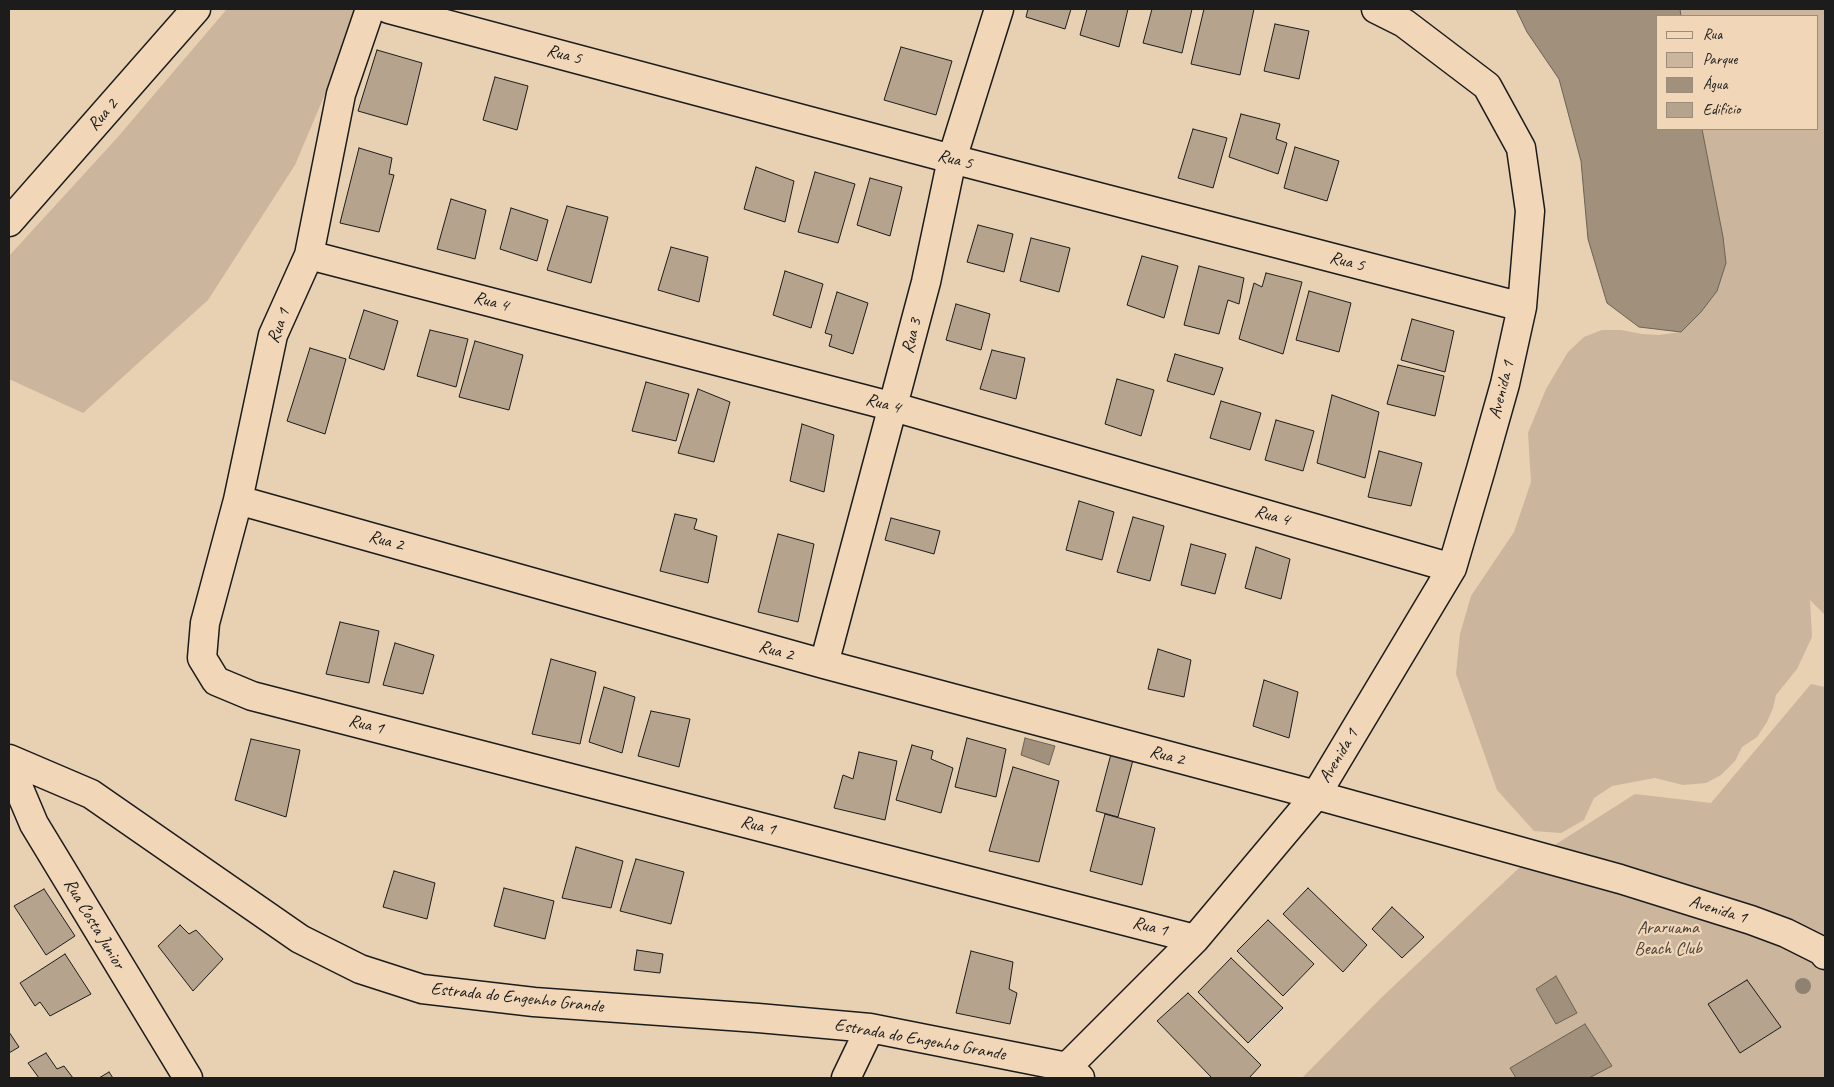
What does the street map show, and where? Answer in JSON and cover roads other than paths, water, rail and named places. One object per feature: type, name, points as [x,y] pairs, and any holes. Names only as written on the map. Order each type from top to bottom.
[{"type":"street","name":"Rua 2","points":[[9,222],[196,9]]},
{"type":"street","name":"Rua 1","points":[[370,9],[341,94],[309,255],[274,335],[238,500],[205,623],[202,658],[216,681],[252,696],[1195,939]]},
{"type":"street","name":"Rua 5","points":[[389,9],[952,159],[1522,307]]},
{"type":"street","name":"Rua 3","points":[[824,664],[926,282],[952,159],[999,9]]},
{"type":"street","name":"Avenida 1","points":[[1073,1073],[1195,939],[1316,796],[1452,568],[1505,384],[1522,307],[1530,211],[1521,148],[1487,86],[1404,23],[1376,9]]},
{"type":"street","name":"Rua 4","points":[[309,255],[894,406],[1452,568]]},
{"type":"street","name":"Rua 2","points":[[238,500],[824,664],[1316,796]]},
{"type":"street","name":"Estrada do Engenho Grande","points":[[9,759],[90,794],[300,939],[360,969],[422,989],[534,1002],[870,1028],[1073,1073]]},
{"type":"street","name":"Rua Costa Junior","points":[[9,765],[34,824],[188,1078]]},
{"type":"street","name":"Avenida 1","points":[[1316,796],[1620,879],[1742,917],[1786,933],[1822,951],[1825,955]]},
{"type":"street","points":[[846,1078],[870,1028]]},
{"type":"water","points":[[1516,9],[1680,9],[1681,15],[1656,15],[1656,130],[1702,130],[1723,237],[1726,263],[1717,291],[1701,312],[1681,332],[1639,327],[1607,303],[1588,239],[1581,161],[1559,79],[1527,32]]},
{"type":"water","points":[[1025,738],[1055,746],[1049,765],[1021,755]]},
{"type":"water","points":[[1556,976],[1577,1013],[1556,1024],[1536,989]]},
{"type":"water","points":[[1585,1024],[1612,1066],[1589,1078],[1516,1078],[1510,1068]]},
{"type":"park label","name":"Araruama Beach Club","points":[[1668,938]]}]
